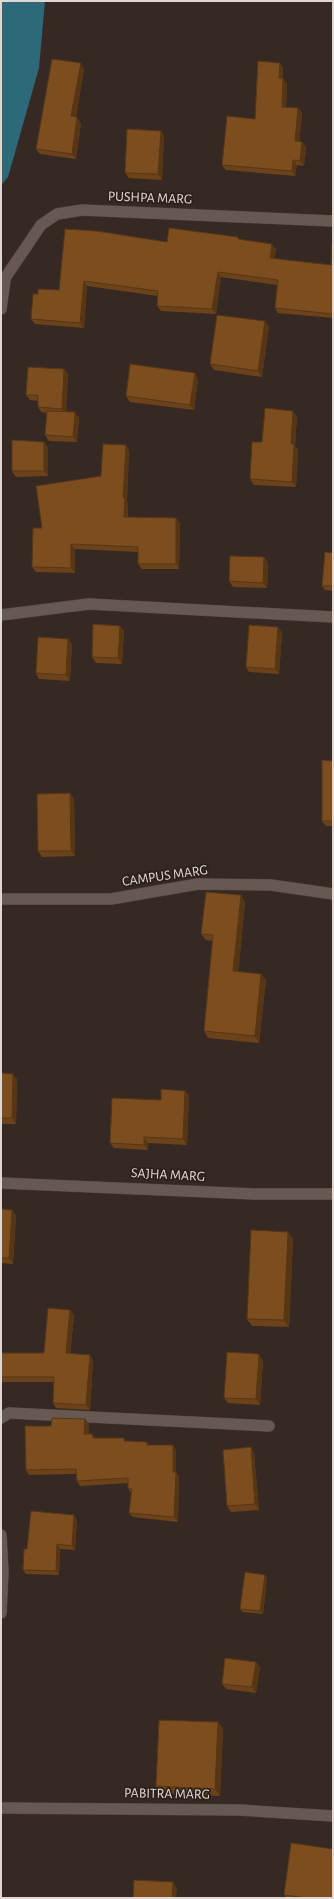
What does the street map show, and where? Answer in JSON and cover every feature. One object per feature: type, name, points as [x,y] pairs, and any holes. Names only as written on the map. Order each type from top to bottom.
[{"type":"street","name":"PUSHPA MARG","points":[[3,282],[41,225],[57,214],[82,210],[333,221]]},
{"type":"street","points":[[1,310],[3,282]]},
{"type":"street","points":[[1,614],[89,604],[333,618]]},
{"type":"street","name":"CAMPUS MARG","points":[[1,899],[112,900],[198,884],[271,885],[333,894]]},
{"type":"street","name":"SAJHA MARG","points":[[1,1183],[254,1194],[333,1194]]},
{"type":"street","points":[[1,1418],[9,1413],[269,1426]]},
{"type":"street","points":[[1,1535],[1,1613]]},
{"type":"street","name":"PABITRA MARG","points":[[1,1808],[239,1810],[333,1816]]},
{"type":"water","points":[[1,1],[45,1],[39,68],[8,177],[1,185]]},
{"type":"building","points":[[52,59],[81,63],[71,116],[77,117],[72,154],[36,149]]},
{"type":"building","points":[[258,61],[280,63],[279,78],[283,78],[282,107],[298,108],[295,141],[302,142],[300,161],[293,160],[292,171],[222,165],[227,116],[255,119]]},
{"type":"building","points":[[127,129],[161,131],[158,174],[125,173]]},
{"type":"building","points":[[169,228],[238,237],[238,239],[272,244],[270,258],[331,265],[333,244],[333,314],[275,308],[278,280],[218,272],[212,309],[157,306],[158,291],[84,281],[80,323],[31,319],[33,294],[38,294],[38,289],[59,290],[65,229],[97,231],[167,242]]},
{"type":"building","points":[[217,315],[265,321],[258,371],[210,364]]},
{"type":"building","points":[[130,364],[195,373],[190,405],[126,396]]},
{"type":"building","points":[[28,367],[64,369],[62,409],[38,407],[38,395],[26,395]]},
{"type":"building","points":[[265,408],[293,411],[291,444],[294,444],[292,482],[250,479],[252,442],[262,442]]},
{"type":"building","points":[[47,411],[75,412],[73,437],[45,435]]},
{"type":"building","points":[[12,440],[44,442],[44,471],[12,471]]},
{"type":"building","points":[[103,444],[126,445],[123,498],[125,498],[124,517],[176,518],[176,564],[138,564],[138,547],[71,544],[71,568],[32,567],[33,528],[42,528],[36,486],[101,476]]},
{"type":"building","points":[[325,552],[333,553],[333,586],[322,586]]},
{"type":"building","points":[[230,556],[264,557],[263,583],[229,581]]},
{"type":"building","points":[[93,624],[120,626],[118,658],[92,657]]},
{"type":"building","points":[[249,625],[278,627],[275,669],[246,667]]},
{"type":"building","points":[[38,637],[68,639],[66,675],[36,673]]},
{"type":"building","points":[[322,760],[333,761],[333,821],[322,821]]},
{"type":"building","points":[[70,793],[71,851],[38,851],[37,794]]},
{"type":"building","points":[[206,892],[241,895],[233,971],[261,974],[255,1036],[204,1031],[213,935],[201,934]]},
{"type":"building","points":[[1,1073],[13,1074],[12,1118],[1,1118]]},
{"type":"building","points":[[161,1089],[185,1091],[183,1139],[144,1137],[144,1145],[110,1143],[112,1098],[161,1100]]},
{"type":"building","points":[[1,1209],[12,1210],[9,1258],[1,1258]]},
{"type":"building","points":[[251,1230],[288,1232],[284,1320],[247,1319]]},
{"type":"building","points":[[48,1308],[70,1310],[66,1353],[90,1355],[86,1405],[53,1403],[54,1377],[1,1377],[1,1353],[44,1353]]},
{"type":"building","points":[[227,1352],[259,1354],[256,1399],[224,1398]]},
{"type":"building","points":[[52,1418],[85,1419],[84,1434],[92,1434],[93,1438],[124,1438],[124,1441],[147,1442],[147,1445],[173,1445],[173,1472],[176,1472],[174,1517],[129,1513],[132,1489],[128,1488],[128,1478],[77,1481],[76,1469],[26,1470],[25,1426],[51,1426]]},
{"type":"building","points":[[251,1447],[255,1504],[227,1506],[223,1450]]},
{"type":"building","points":[[31,1511],[74,1515],[72,1546],[57,1544],[56,1571],[23,1570],[24,1549],[27,1549]]},
{"type":"building","points":[[245,1572],[265,1575],[260,1611],[240,1609]]},
{"type":"building","points":[[225,1658],[256,1662],[252,1687],[222,1684]]},
{"type":"building","points":[[159,1720],[218,1722],[215,1789],[156,1786]]},
{"type":"building","points":[[291,1843],[333,1849],[333,1898],[307,1898],[284,1895]]},
{"type":"building","points":[[134,1880],[173,1882],[172,1898],[133,1898]]}]
